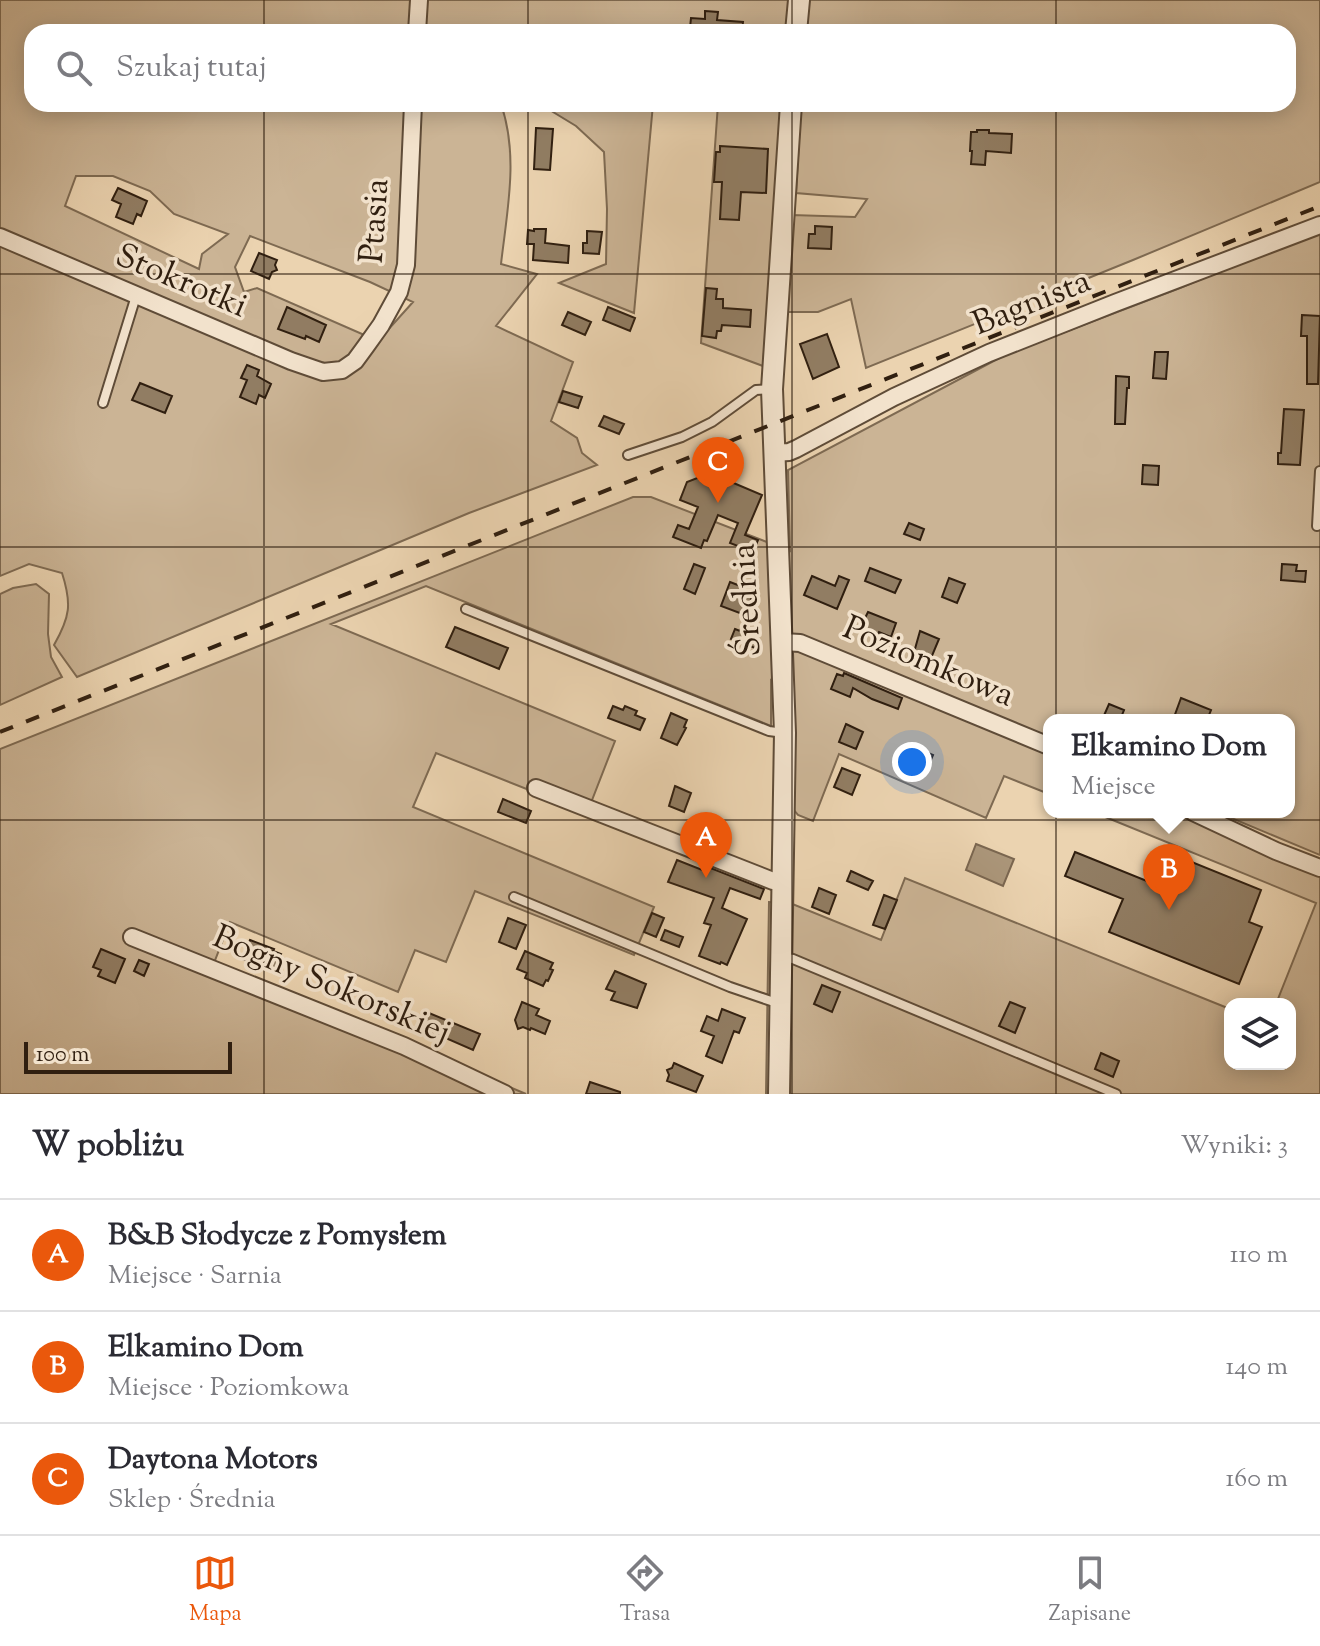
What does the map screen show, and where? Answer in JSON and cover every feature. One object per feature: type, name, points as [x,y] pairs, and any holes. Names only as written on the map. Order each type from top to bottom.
[{"type":"street","points":[[418,24],[419,0]]},
{"type":"street","points":[[797,24],[799,0]]},
{"type":"street","name":"Ptasia","points":[[342,370],[355,361],[381,325],[399,292],[406,265],[413,112]]},
{"type":"street","name":"Średnia","points":[[779,1094],[785,733],[772,389],[790,112]]},
{"type":"street","name":"Bagnista","points":[[774,453],[796,449],[894,397],[1014,343],[1320,225]]},
{"type":"street","name":"Stokrotki","points":[[0,237],[291,361],[323,372],[342,370]]},
{"type":"street","name":"Poziomkowa","points":[[783,642],[800,643],[1043,744]]},
{"type":"street","points":[[536,788],[782,882]]},
{"type":"street","points":[[1206,818],[1320,868]]},
{"type":"street","name":"Bogny Sokorskiej","points":[[132,937],[394,1042],[505,1094]]},
{"type":"lane","points":[[103,403],[136,296]]},
{"type":"lane","points":[[628,455],[682,437],[712,422],[756,390],[772,389]]},
{"type":"lane","points":[[1317,526],[1320,471]]},
{"type":"lane","points":[[466,609],[769,731],[785,733]]},
{"type":"lane","points":[[514,897],[730,987],[780,1002]]},
{"type":"lane","points":[[780,957],[793,959],[1116,1094]]},
{"type":"shaded area","points":[[0,0],[789,0],[788,24],[24,24],[24,112],[503,112],[510,164],[501,264],[537,274],[496,326],[573,362],[551,421],[577,438],[582,453],[597,465],[469,513],[77,677],[54,645],[68,610],[62,573],[29,564],[0,576]],"holes":[[[76,176],[113,176],[150,191],[174,214],[228,234],[202,254],[199,269],[65,206]],[[250,236],[413,302],[378,341],[257,288],[244,292],[235,267]]]},
{"type":"shaded area","points":[[808,0],[1320,0],[1320,182],[866,368],[851,299],[818,312],[787,312],[792,215],[855,217],[867,199],[796,193],[801,112],[1296,112],[1296,24],[806,24]]},
{"type":"shaded area","points":[[553,112],[652,112],[634,313],[559,283],[606,264],[604,152],[576,126]]},
{"type":"shaded area","points":[[717,112],[781,112],[763,366],[701,343]]},
{"type":"shaded area","points":[[1320,230],[1320,855],[1231,818],[1295,818],[1295,714],[1043,714],[1043,792],[1004,776],[986,818],[839,754],[813,821],[798,815],[792,808],[794,690],[771,680],[771,726],[426,586],[331,624],[615,741],[587,813],[436,753],[413,807],[654,907],[634,955],[475,891],[446,962],[415,950],[398,992],[230,922],[214,963],[526,1094],[0,1094],[0,749],[633,497],[651,497],[790,551],[788,470],[1005,355]]},
{"type":"shaded area","points":[[36,584],[49,594],[51,657],[62,677],[0,705],[0,594]]},
{"type":"shaded area","points":[[1108,818],[1195,818],[1265,852],[1320,874],[1320,1094],[766,1094],[769,902],[790,903],[881,940],[905,878],[1224,1007],[1224,1070],[1296,1070],[1296,998],[1278,998],[1316,903]]},
{"type":"shaded area","points":[[976,844],[1014,859],[1003,886],[966,870]]},
{"type":"building","points":[[705,11],[718,12],[717,20],[743,24],[690,24],[691,18],[705,19]]},
{"type":"building","points":[[536,128],[553,129],[550,170],[534,169]]},
{"type":"building","points":[[971,132],[1012,134],[1011,153],[986,151],[985,165],[971,164]]},
{"type":"building","points":[[720,146],[768,149],[766,193],[741,192],[739,220],[720,219],[722,182],[714,182],[716,152],[720,152]]},
{"type":"building","points":[[118,188],[147,201],[141,216],[137,214],[133,224],[116,217],[121,204],[112,200]]},
{"type":"building","points":[[815,226],[832,227],[831,249],[808,248],[809,234],[815,234]]},
{"type":"building","points":[[546,229],[545,243],[569,246],[568,263],[533,260],[534,244],[527,244],[528,230]]},
{"type":"building","points":[[587,231],[602,232],[599,254],[583,253]]},
{"type":"building","points":[[259,253],[277,260],[277,270],[272,272],[269,279],[251,271]]},
{"type":"building","points":[[706,288],[717,289],[716,299],[723,299],[723,308],[751,310],[750,327],[722,325],[716,338],[702,336]]},
{"type":"building","points":[[287,307],[326,325],[319,342],[278,329]]},
{"type":"building","points":[[608,307],[635,318],[630,331],[603,320]]},
{"type":"building","points":[[568,312],[591,322],[585,335],[562,325]]},
{"type":"building","points":[[1302,315],[1320,316],[1318,384],[1307,384],[1307,336],[1301,336]]},
{"type":"building","points":[[827,334],[839,367],[813,379],[800,344]]},
{"type":"building","points":[[1155,352],[1168,352],[1166,379],[1153,378]]},
{"type":"building","points":[[247,365],[259,370],[257,376],[271,384],[265,398],[259,395],[256,404],[240,397],[247,380],[241,378]]},
{"type":"building","points":[[1116,376],[1129,377],[1125,424],[1115,424]]},
{"type":"building","points":[[140,383],[172,396],[165,413],[132,400]]},
{"type":"building","points":[[563,391],[582,397],[578,408],[559,402]]},
{"type":"building","points":[[1284,409],[1304,410],[1300,465],[1278,464]]},
{"type":"building","points":[[604,416],[624,424],[619,434],[599,426]]},
{"type":"building","points":[[1143,465],[1159,466],[1158,485],[1142,484]]},
{"type":"building","points":[[710,473],[762,495],[745,535],[758,540],[753,552],[730,543],[738,523],[718,515],[701,548],[673,537],[678,525],[689,529],[698,507],[680,500],[687,482]]},
{"type":"building","points":[[909,523],[924,529],[920,540],[904,534]]},
{"type":"building","points":[[694,564],[705,568],[695,594],[684,589]]},
{"type":"building","points":[[1282,564],[1297,565],[1296,571],[1306,571],[1305,582],[1281,580]]},
{"type":"building","points":[[870,568],[901,580],[895,593],[865,581]]},
{"type":"building","points":[[812,576],[835,586],[839,576],[849,580],[837,609],[804,595]]},
{"type":"building","points":[[949,578],[965,584],[957,603],[942,597]]},
{"type":"building","points":[[730,582],[753,594],[745,615],[721,606]]},
{"type":"building","points":[[868,612],[896,623],[891,637],[879,632],[877,638],[859,630]]},
{"type":"building","points":[[455,627],[508,648],[499,669],[446,647]]},
{"type":"building","points":[[735,629],[758,638],[755,648],[731,639]]},
{"type":"building","points":[[920,631],[939,639],[929,663],[913,656]]},
{"type":"building","points":[[844,673],[902,698],[898,709],[853,688],[850,697],[831,689],[837,674],[843,676]]},
{"type":"building","points":[[1181,698],[1211,710],[1209,714],[1175,714]]},
{"type":"building","points":[[1109,704],[1124,710],[1122,714],[1105,714]]},
{"type":"building","points":[[613,706],[623,710],[625,706],[637,711],[635,715],[645,719],[640,730],[608,718]]},
{"type":"building","points":[[671,713],[687,720],[677,745],[661,738]]},
{"type":"building","points":[[846,724],[863,732],[856,749],[839,742]]},
{"type":"building","points":[[910,745],[933,755],[924,776],[901,766]]},
{"type":"building","points":[[842,768],[860,775],[852,795],[834,787]]},
{"type":"building","points":[[675,786],[691,793],[684,812],[669,806]]},
{"type":"building","points":[[503,799],[531,811],[526,823],[498,812]]},
{"type":"building","points":[[1075,852],[1164,888],[1177,856],[1261,890],[1249,922],[1262,927],[1239,984],[1109,932],[1123,899],[1065,876]]},
{"type":"building","points":[[677,860],[702,870],[703,865],[764,889],[760,899],[730,888],[722,908],[747,919],[727,965],[699,956],[711,925],[704,923],[714,898],[668,882]]},
{"type":"building","points":[[851,871],[873,881],[868,890],[847,881]]},
{"type":"building","points":[[819,888],[836,895],[829,914],[812,907]]},
{"type":"building","points":[[884,895],[897,900],[885,929],[873,925]]},
{"type":"building","points":[[652,913],[664,918],[656,937],[644,932]]},
{"type":"building","points":[[508,918],[526,925],[516,949],[499,942]]},
{"type":"building","points":[[665,930],[683,937],[679,947],[661,940]]},
{"type":"building","points":[[250,940],[281,954],[274,970],[242,959]]},
{"type":"building","points":[[101,949],[125,959],[115,983],[98,976],[101,970],[93,967]]},
{"type":"building","points":[[525,951],[553,963],[550,969],[553,970],[543,986],[525,978],[527,973],[517,969]]},
{"type":"building","points":[[139,960],[149,964],[144,976],[134,971]]},
{"type":"building","points":[[615,971],[646,984],[637,1008],[611,1000],[615,992],[606,989]]},
{"type":"building","points":[[822,985],[840,992],[832,1012],[814,1004]]},
{"type":"building","points":[[522,1002],[539,1009],[536,1015],[550,1021],[545,1034],[531,1028],[518,1029],[515,1020]]},
{"type":"building","points":[[1010,1002],[1025,1008],[1015,1033],[999,1026]]},
{"type":"building","points":[[722,1009],[745,1018],[739,1033],[734,1031],[722,1063],[706,1056],[714,1036],[701,1031],[707,1016],[718,1021]]},
{"type":"building","points":[[424,1011],[480,1034],[473,1050],[439,1035],[437,1039],[416,1031]]},
{"type":"building","points":[[1101,1053],[1119,1061],[1113,1077],[1095,1069]]},
{"type":"building","points":[[674,1063],[703,1076],[696,1092],[667,1081],[667,1070]]},
{"type":"building","points":[[590,1082],[620,1092],[620,1094],[586,1094]]},
{"type":"railway","points":[[0,732],[1320,206]]},
{"type":"place","name":"Daytona Motors","points":[[718,503]]},
{"type":"place","name":"B&B Słodycze z Pomysłem","points":[[706,878]]},
{"type":"place","name":"Elkamino Dom","points":[[1169,910]]}]
